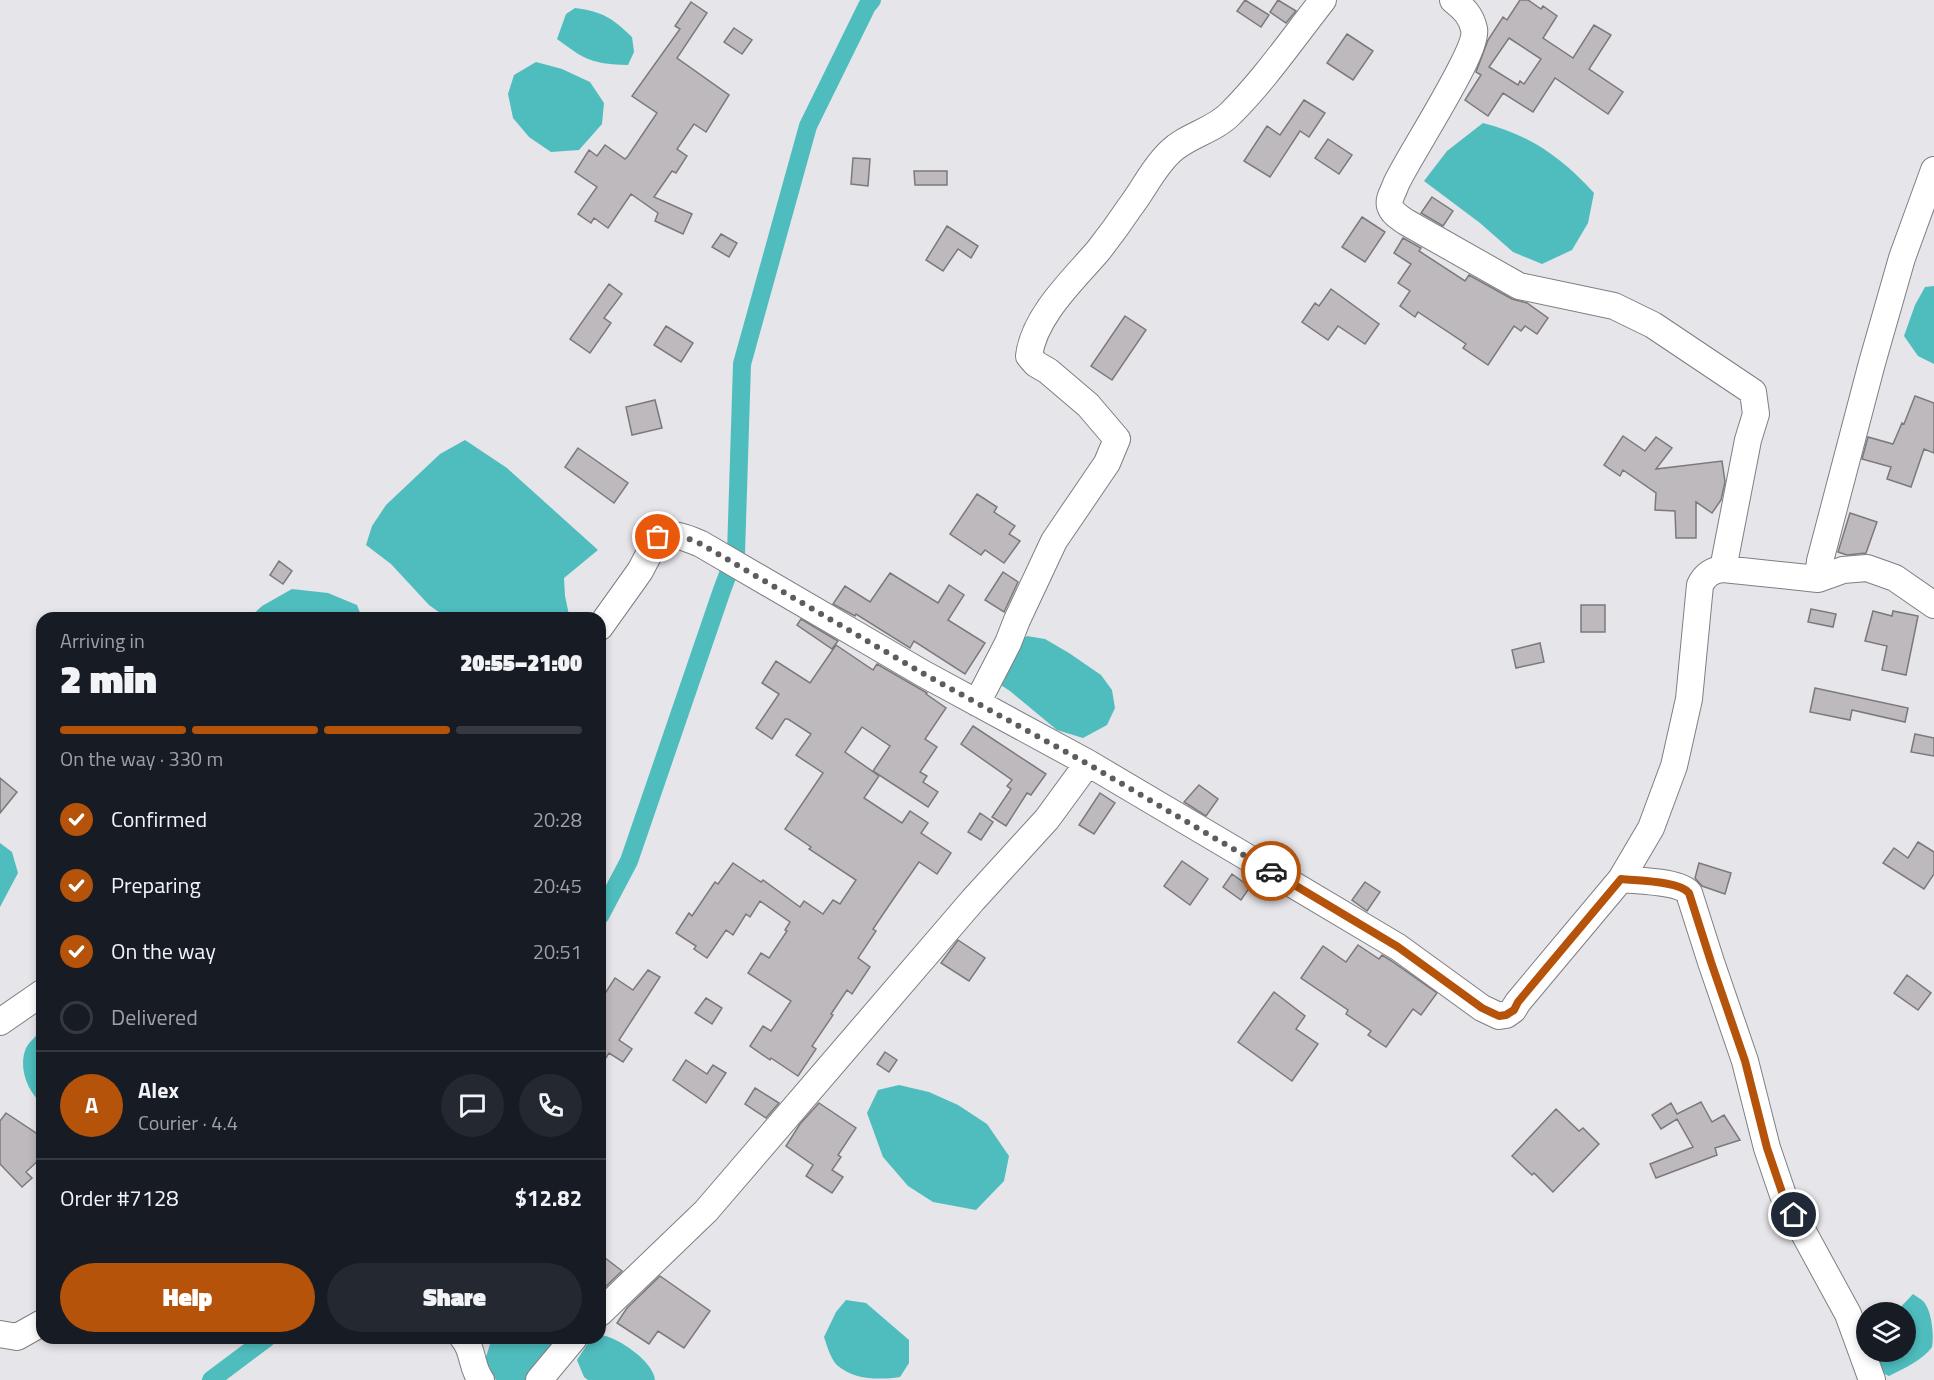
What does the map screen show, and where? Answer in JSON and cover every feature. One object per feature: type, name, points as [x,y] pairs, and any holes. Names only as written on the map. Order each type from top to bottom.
[{"type":"street","points":[[977,703],[1008,643],[1054,541],[1107,463],[1117,439],[1088,405],[1029,356],[1030,346],[1039,327],[1063,290],[1098,250],[1165,157],[1190,138],[1218,124],[1230,115],[1323,0]]},
{"type":"street","points":[[1453,0],[1468,13],[1475,31],[1468,54],[1431,123],[1404,167],[1390,198],[1390,206],[1397,216],[1406,222],[1519,286],[1614,306],[1653,325],[1753,392],[1756,414],[1748,440],[1723,569]]},
{"type":"street","points":[[1818,579],[1820,561],[1872,363],[1902,258],[1934,170]]},
{"type":"street","points":[[606,619],[640,571],[658,537],[666,534],[679,536],[701,544],[977,703],[1088,764],[1398,947],[1482,1008],[1499,1016],[1514,1010],[1518,1002],[1621,879],[1651,828],[1674,766],[1689,699],[1700,585],[1703,579],[1714,570],[1723,569],[1818,579],[1843,570],[1867,568],[1894,578],[1934,605]]},
{"type":"street","points":[[606,1307],[706,1212],[974,900],[1047,819],[1088,764]]},
{"type":"street","points":[[1621,879],[1676,885],[1689,893],[1745,1061],[1767,1148],[1783,1195],[1848,1314],[1872,1380]]},
{"type":"street","points":[[0,1022],[36,997]]},
{"type":"street","points":[[0,1334],[17,1337],[36,1326]]},
{"type":"street","points":[[468,1344],[474,1366],[481,1380]]},
{"type":"street","points":[[539,1380],[569,1344]]},
{"type":"water","points":[[575,8],[607,17],[632,37],[634,52],[628,65],[590,60],[557,39],[566,14]]},
{"type":"water","points":[[536,62],[562,69],[590,82],[604,103],[602,124],[579,150],[551,152],[529,137],[513,118],[508,94],[514,75]]},
{"type":"water","points":[[1483,123],[1516,134],[1544,149],[1582,180],[1594,193],[1588,223],[1572,250],[1542,264],[1513,252],[1480,223],[1424,181],[1447,151]]},
{"type":"water","points":[[1934,286],[1934,364],[1918,356],[1904,336],[1915,305],[1925,287]]},
{"type":"water","points":[[465,440],[507,468],[598,550],[564,578],[568,612],[439,612],[429,605],[391,564],[366,545],[372,526],[386,505],[440,454]]},
{"type":"water","points":[[292,589],[328,593],[357,605],[360,612],[256,612]]},
{"type":"water","points":[[1027,636],[1045,639],[1101,675],[1112,690],[1115,708],[1107,725],[1083,738],[1057,730],[996,682],[1012,647]]},
{"type":"water","points":[[0,843],[12,852],[18,873],[0,907]]},
{"type":"water","points":[[36,1036],[36,1098],[28,1086],[23,1063],[26,1048]]},
{"type":"water","points":[[899,1085],[929,1092],[958,1105],[987,1124],[1009,1156],[1004,1181],[976,1210],[933,1202],[908,1186],[883,1157],[867,1113],[878,1090]]},
{"type":"water","points":[[1913,1294],[1924,1302],[1931,1317],[1932,1347],[1916,1361],[1916,1302],[1905,1302]]},
{"type":"water","points":[[846,1300],[866,1303],[909,1340],[909,1363],[900,1377],[876,1379],[852,1374],[838,1366],[824,1337],[836,1312]]},
{"type":"water","points":[[607,1336],[625,1345],[642,1358],[653,1373],[655,1380],[588,1380],[584,1377],[577,1360],[587,1344],[606,1344]]},
{"type":"water","points":[[490,1344],[555,1344],[556,1346],[530,1380],[496,1380],[484,1363]]},
{"type":"water","points":[[1874,1362],[1915,1362],[1889,1376],[1878,1371]]},
{"type":"building","points":[[1245,0],[1269,15],[1261,27],[1237,11]]},
{"type":"building","points":[[1278,0],[1296,11],[1286,23],[1270,12]]},
{"type":"building","points":[[1520,0],[1528,0],[1541,9],[1543,6],[1557,16],[1543,38],[1573,58],[1594,25],[1611,35],[1589,69],[1623,92],[1608,114],[1555,78],[1533,112],[1503,93],[1488,116],[1465,100],[1481,75],[1476,72],[1488,40],[1503,17],[1507,20]],"holes":[[[1509,38],[1541,59],[1524,84],[1520,81],[1518,85],[1489,67]]]},
{"type":"building","points":[[691,2],[707,13],[677,58],[729,95],[706,132],[694,124],[677,149],[687,156],[676,173],[672,171],[654,197],[692,214],[683,234],[655,221],[658,213],[631,194],[608,228],[594,218],[591,223],[578,214],[597,187],[575,172],[589,150],[597,156],[605,145],[625,159],[628,156],[657,113],[632,96],[680,29],[675,26]]},
{"type":"building","points":[[734,28],[752,40],[742,54],[724,42]]},
{"type":"building","points":[[1347,34],[1373,51],[1353,80],[1327,63]]},
{"type":"building","points":[[1304,100],[1325,113],[1309,137],[1300,131],[1270,177],[1244,161],[1267,126],[1280,135]]},
{"type":"building","points":[[1328,139],[1352,155],[1339,174],[1315,158]]},
{"type":"building","points":[[853,158],[870,159],[868,186],[851,184]]},
{"type":"building","points":[[914,171],[947,171],[947,185],[915,185]]},
{"type":"building","points":[[1432,197],[1453,211],[1443,226],[1421,213]]},
{"type":"building","points":[[1362,217],[1385,232],[1365,262],[1342,247]]},
{"type":"building","points":[[947,226],[978,246],[971,258],[958,249],[943,271],[926,260]]},
{"type":"building","points":[[721,234],[737,243],[729,257],[712,247]]},
{"type":"building","points":[[1403,238],[1421,248],[1419,251],[1465,281],[1469,275],[1512,299],[1527,303],[1548,318],[1537,334],[1525,326],[1521,331],[1514,326],[1488,365],[1463,348],[1466,344],[1418,312],[1415,317],[1400,306],[1410,291],[1398,283],[1411,264],[1394,253]]},
{"type":"building","points":[[609,284],[622,294],[604,318],[611,323],[590,353],[570,339]]},
{"type":"building","points":[[1331,289],[1379,324],[1365,344],[1338,326],[1328,340],[1302,322],[1315,303],[1319,306]]},
{"type":"building","points":[[1125,316],[1146,330],[1112,380],[1091,366]]},
{"type":"building","points":[[666,326],[693,343],[681,362],[654,345]]},
{"type":"building","points":[[1915,396],[1934,403],[1934,453],[1924,449],[1911,487],[1887,479],[1891,467],[1862,459],[1868,437],[1893,444]]},
{"type":"building","points":[[655,400],[662,428],[632,435],[626,407]]},
{"type":"building","points":[[1623,436],[1645,451],[1656,437],[1672,448],[1656,469],[1722,461],[1725,482],[1721,500],[1712,513],[1696,502],[1696,538],[1676,538],[1675,511],[1655,510],[1656,493],[1623,470],[1620,476],[1604,465]]},
{"type":"building","points":[[578,448],[628,483],[614,503],[565,467]]},
{"type":"building","points":[[977,494],[997,507],[994,512],[1015,526],[1009,534],[1020,541],[1004,563],[985,550],[981,555],[950,534]]},
{"type":"building","points":[[1850,513],[1877,522],[1866,553],[1847,555],[1838,552]]},
{"type":"building","points":[[279,561],[292,571],[283,584],[270,575]]},
{"type":"building","points":[[1003,572],[1018,582],[1004,612],[985,600]]},
{"type":"building","points":[[890,573],[938,603],[949,585],[964,595],[948,620],[985,643],[965,674],[914,641],[910,648],[856,614],[855,616],[833,604],[845,586],[870,602]]},
{"type":"building","points":[[1581,605],[1605,605],[1605,632],[1581,632]]},
{"type":"building","points":[[1811,609],[1836,614],[1833,627],[1808,622]]},
{"type":"building","points":[[1873,611],[1892,616],[1893,611],[1918,616],[1906,675],[1882,670],[1887,646],[1865,641]]},
{"type":"building","points":[[801,619],[838,641],[832,649],[797,625]]},
{"type":"building","points":[[1540,643],[1544,662],[1516,668],[1512,650]]},
{"type":"building","points":[[836,645],[873,670],[877,664],[927,693],[946,708],[925,739],[937,747],[920,772],[927,776],[923,782],[938,792],[928,807],[873,771],[890,746],[862,727],[845,752],[879,776],[864,798],[902,823],[910,811],[928,823],[921,833],[951,853],[937,874],[919,862],[894,898],[873,929],[876,931],[858,958],[870,967],[852,994],[847,990],[831,1014],[833,1015],[812,1046],[816,1049],[798,1076],[750,1046],[763,1026],[771,1031],[791,1001],[748,973],[761,953],[769,958],[787,931],[785,930],[790,922],[760,901],[750,917],[746,914],[733,935],[726,930],[707,958],[694,949],[696,946],[676,933],[689,913],[692,916],[715,882],[718,884],[733,863],[761,882],[763,880],[800,907],[804,901],[823,914],[833,900],[840,904],[856,880],[809,849],[811,847],[785,829],[823,773],[796,755],[811,734],[788,719],[785,719],[772,739],[756,728],[779,694],[762,683],[776,661],[810,683]]},
{"type":"building","points":[[1815,688],[1908,708],[1905,722],[1852,710],[1850,720],[1810,712]]},
{"type":"building","points":[[973,726],[1046,774],[1031,795],[1027,793],[1006,826],[992,817],[1011,789],[1007,786],[1012,780],[961,744]]},
{"type":"building","points":[[1915,734],[1934,738],[1934,756],[1911,752]]},
{"type":"building","points":[[0,778],[17,792],[0,813]]},
{"type":"building","points":[[1199,785],[1218,799],[1206,816],[1184,802]]},
{"type":"building","points":[[1100,793],[1115,803],[1094,834],[1079,825]]},
{"type":"building","points":[[980,813],[993,822],[981,840],[968,832]]},
{"type":"building","points":[[1918,842],[1934,852],[1934,874],[1924,889],[1883,863],[1894,848],[1908,858]]},
{"type":"building","points":[[1182,861],[1208,879],[1190,905],[1164,886]]},
{"type":"building","points":[[1699,863],[1731,873],[1725,894],[1702,886],[1695,878]]},
{"type":"building","points":[[1232,874],[1250,887],[1241,900],[1223,887]]},
{"type":"building","points":[[1365,882],[1380,892],[1367,911],[1352,900]]},
{"type":"building","points":[[958,940],[985,958],[969,981],[941,963]]},
{"type":"building","points":[[1358,945],[1379,959],[1382,955],[1437,993],[1421,1015],[1413,1009],[1386,1047],[1368,1035],[1371,1031],[1346,1014],[1348,1010],[1301,978],[1323,946],[1346,962]]},
{"type":"building","points":[[648,970],[660,977],[619,1040],[632,1049],[623,1062],[609,1053],[606,1058],[606,992],[615,978],[633,990]]},
{"type":"building","points":[[1907,975],[1931,993],[1918,1010],[1894,993]]},
{"type":"building","points":[[1274,992],[1305,1016],[1296,1029],[1318,1044],[1292,1081],[1238,1042]]},
{"type":"building","points":[[706,998],[722,1008],[712,1024],[695,1013]]},
{"type":"building","points":[[885,1052],[897,1060],[889,1072],[877,1064]]},
{"type":"building","points":[[686,1060],[707,1074],[713,1065],[726,1073],[706,1103],[673,1080]]},
{"type":"building","points":[[755,1088],[779,1103],[766,1118],[745,1104]]},
{"type":"building","points":[[1701,1102],[1712,1122],[1724,1115],[1740,1140],[1715,1148],[1717,1155],[1656,1178],[1650,1164],[1693,1147],[1677,1119],[1661,1129],[1652,1115],[1671,1103],[1677,1114]]},
{"type":"building","points":[[819,1103],[856,1128],[838,1155],[841,1157],[832,1170],[843,1177],[832,1193],[806,1176],[813,1165],[786,1146],[800,1124]]},
{"type":"building","points":[[1556,1109],[1579,1131],[1583,1128],[1599,1144],[1553,1192],[1512,1156]]},
{"type":"building","points":[[6,1113],[36,1133],[36,1163],[26,1172],[32,1178],[22,1187],[0,1164],[0,1121]]},
{"type":"building","points":[[606,1259],[622,1271],[606,1286]]},
{"type":"building","points":[[660,1276],[710,1311],[684,1348],[658,1331],[649,1344],[617,1323],[627,1308]]},
{"type":"waterway","points":[[606,905],[629,861],[736,553],[742,364],[808,126],[872,0]]},
{"type":"waterway","points":[[211,1380],[259,1344]]},
{"type":"way so far","points":[[658,537],[666,534],[679,536],[701,544],[1271,871]]},
{"type":"route","points":[[1271,871],[1398,947],[1482,1008],[1499,1016],[1514,1010],[1518,1002],[1621,879],[1676,885],[1685,889],[1689,893],[1745,1061],[1767,1148],[1783,1195],[1794,1215]]}]
